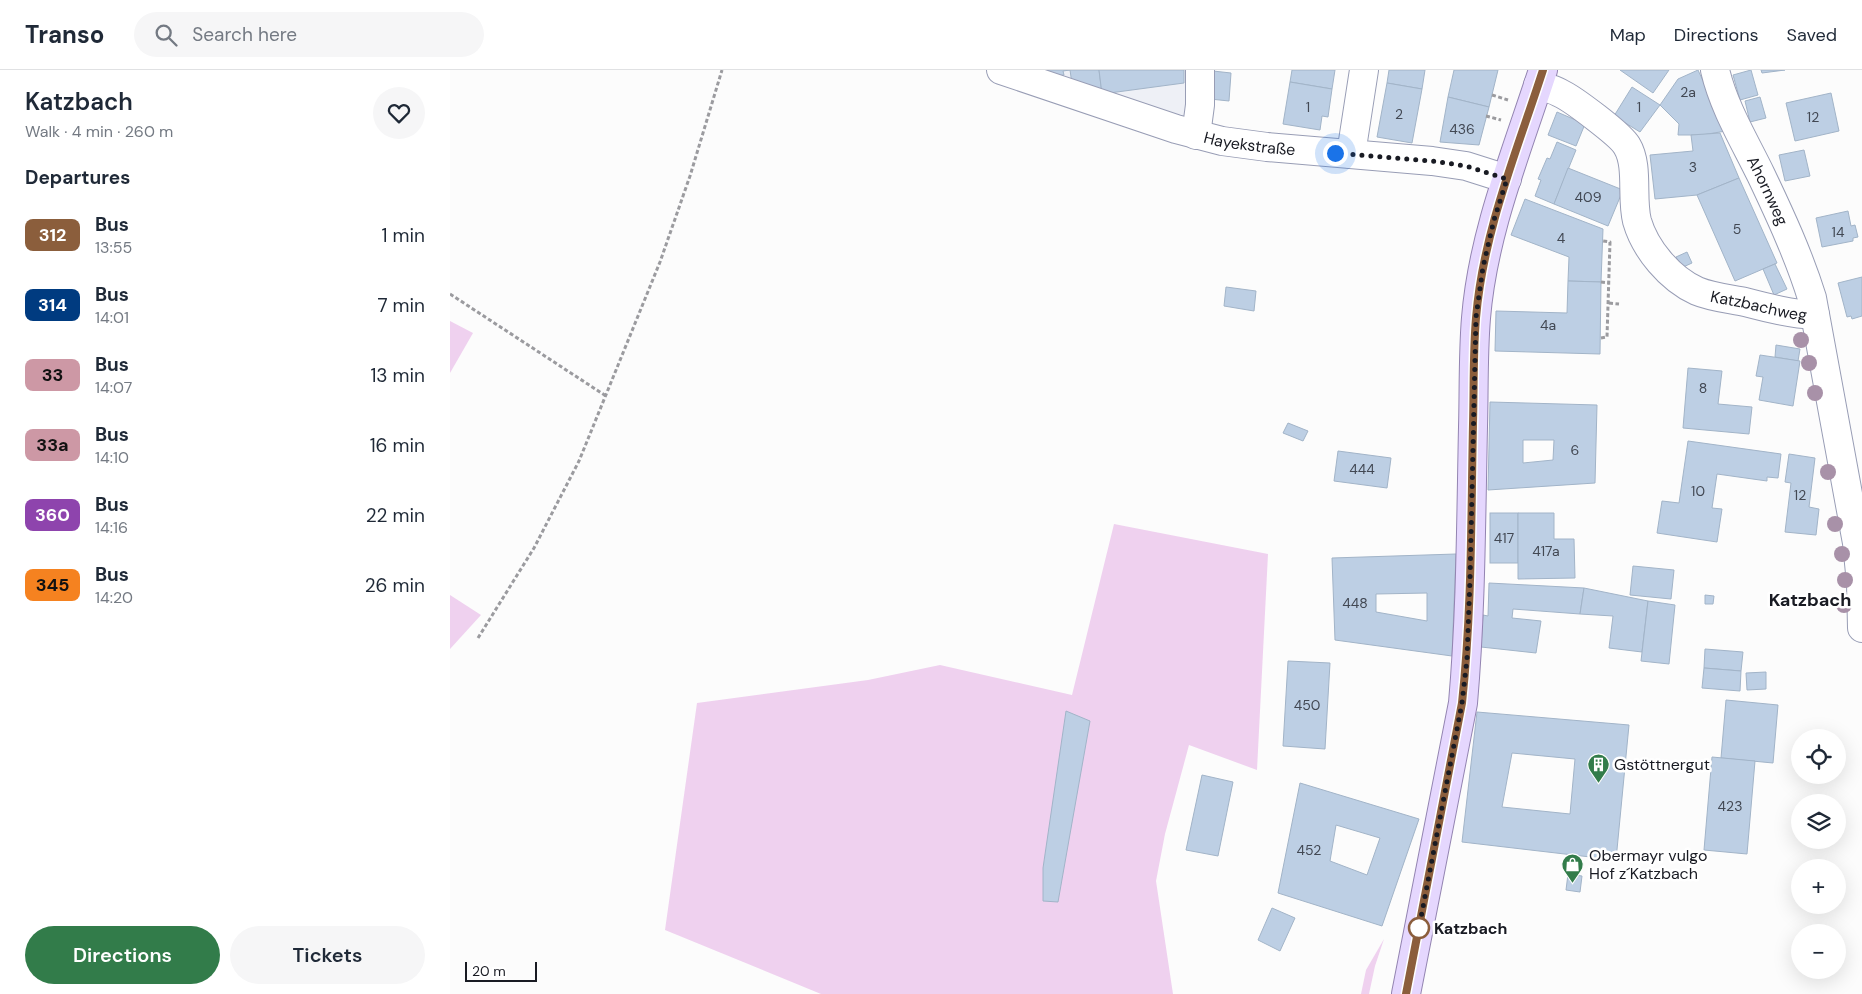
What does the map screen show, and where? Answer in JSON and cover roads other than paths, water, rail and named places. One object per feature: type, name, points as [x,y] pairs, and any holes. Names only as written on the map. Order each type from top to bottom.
[{"type":"main road","points":[[1406,994],[1462,703],[1467,659],[1476,317],[1483,267],[1494,220],[1541,77]]},
{"type":"street","name":"Hayekstraße","points":[[1001,70],[1196,135],[1267,147],[1432,161],[1466,166],[1507,179]]},
{"type":"street","points":[[1196,135],[1200,105],[1200,70]]},
{"type":"street","points":[[1351,154],[1364,70]]},
{"type":"street","name":"Ahornweg","points":[[1715,70],[1719,87],[1734,125],[1773,200],[1806,278],[1815,315]]},
{"type":"street","name":"Katzbachweg","points":[[1541,77],[1560,93],[1618,134],[1628,146],[1632,161],[1637,221],[1648,245],[1663,265],[1681,281],[1702,293],[1793,314],[1815,315],[1859,542],[1862,628]]},
{"type":"place","name":"Gstöttnergut","points":[[1598,783]]},
{"type":"place","name":"Obermayr vulgo Hof z´Katzbach","points":[[1573,883]]},
{"type":"place","name":"Katzbach","points":[[1419,928]]},
{"type":"district","name":"Katzbach","points":[[1810,600]]}]
